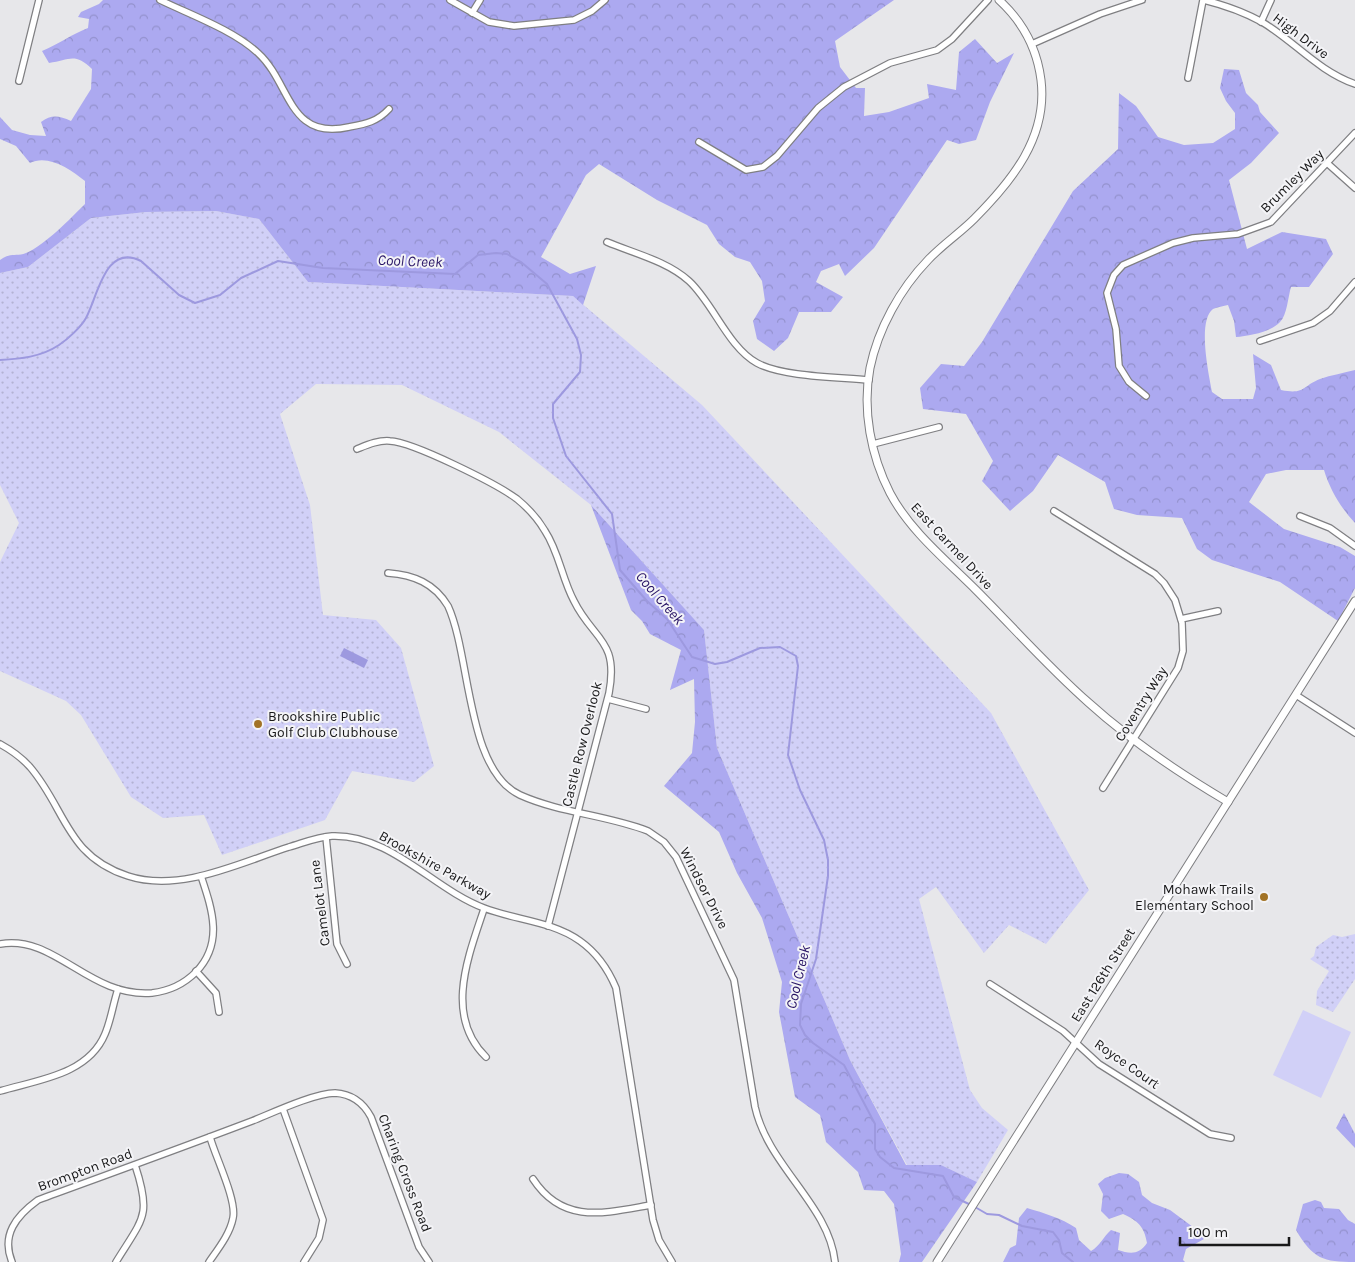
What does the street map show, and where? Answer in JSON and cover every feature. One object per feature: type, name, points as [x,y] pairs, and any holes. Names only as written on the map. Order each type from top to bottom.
[{"type":"street","points":[[19,81],[39,0]]},
{"type":"street","points":[[160,0],[242,41],[258,53],[272,69],[294,110],[313,126],[331,130],[374,122],[389,109]]},
{"type":"street","points":[[450,0],[489,22],[514,26],[552,24],[574,20],[592,11],[606,0]]},
{"type":"street","points":[[472,13],[480,0]]},
{"type":"street","points":[[699,142],[746,170],[763,167],[778,156],[818,108],[844,88],[890,64],[937,50],[952,39],[988,0]]},
{"type":"street","name":"East Carmel Drive","points":[[999,0],[1014,16],[1032,44],[1039,65],[1042,103],[1038,126],[1032,145],[1000,191],[974,219],[928,259],[904,290],[882,331],[874,351],[869,380],[867,408],[872,444],[880,470],[891,494],[919,533],[1088,703],[1134,740],[1228,802]]},
{"type":"street","points":[[1032,44],[1100,14],[1140,0]]},
{"type":"street","points":[[1188,78],[1203,0]]},
{"type":"street","name":"High Drive","points":[[1203,0],[1224,5],[1261,22],[1311,60],[1355,84]]},
{"type":"street","points":[[1261,22],[1271,0]]},
{"type":"street","name":"Brumley Way","points":[[1146,396],[1129,382],[1119,366],[1116,329],[1107,293],[1114,275],[1123,265],[1173,243],[1193,238],[1238,234],[1266,225],[1278,216],[1355,133]]},
{"type":"street","points":[[1327,163],[1355,188]]},
{"type":"street","points":[[607,242],[666,266],[688,280],[701,294],[741,349],[755,362],[776,370],[869,380]]},
{"type":"street","points":[[1260,341],[1313,323],[1330,311],[1355,282]]},
{"type":"street","points":[[872,444],[939,426]]},
{"type":"street","name":"Castle Row Overlook","points":[[356,449],[381,441],[403,443],[495,486],[523,504],[549,536],[575,604],[599,634],[609,652],[612,677],[608,699],[548,926]]},
{"type":"street","name":"Coventry Way","points":[[1054,511],[1155,574],[1170,592],[1181,619],[1184,638],[1178,668],[1103,788]]},
{"type":"street","points":[[1300,516],[1319,522],[1355,546]]},
{"type":"street","name":"Windsor Drive","points":[[388,573],[409,575],[421,580],[434,589],[448,606],[485,755],[497,777],[519,794],[648,831],[664,842],[676,857],[734,980],[755,1107],[761,1128],[776,1156],[823,1224],[830,1239],[834,1262]]},
{"type":"street","name":"East 126th Street","points":[[937,1262],[1355,601]]},
{"type":"street","points":[[1181,619],[1218,611]]},
{"type":"street","points":[[1296,695],[1355,733]]},
{"type":"street","points":[[608,699],[646,709]]},
{"type":"street","name":"Brookshire Parkway","points":[[0,744],[30,767],[71,834],[96,860],[128,876],[150,881],[178,880],[200,876],[326,837],[355,838],[380,847],[484,909],[548,926],[572,936],[593,952],[604,965],[616,988],[651,1205],[659,1240],[672,1262]]},
{"type":"street","name":"Camelot Lane","points":[[326,837],[337,944],[346,964]]},
{"type":"street","points":[[0,944],[14,942],[38,947],[91,978],[118,989],[146,993],[162,991],[176,986],[196,972],[209,952],[214,935],[213,916],[200,876]]},
{"type":"street","points":[[484,909],[465,978],[461,1000],[464,1020],[470,1036],[486,1057]]},
{"type":"street","points":[[196,972],[216,993],[219,1012]]},
{"type":"street","name":"Royce Court","points":[[990,984],[1076,1042],[1100,1064],[1210,1134],[1230,1138]]},
{"type":"street","points":[[0,1091],[66,1072],[86,1059],[99,1045],[106,1033],[118,989]]},
{"type":"street","name":"Charing Cross Road","points":[[210,1137],[283,1109],[333,1093],[345,1094],[357,1099],[366,1107],[419,1247],[427,1261]]},
{"type":"street","points":[[283,1109],[322,1220],[319,1238],[304,1262]]},
{"type":"street","points":[[209,1262],[230,1229],[234,1217],[232,1203],[210,1137]]},
{"type":"street","name":"Brompton Road","points":[[12,1262],[8,1239],[13,1224],[24,1210],[38,1200],[210,1137]]},
{"type":"street","points":[[116,1262],[144,1213],[144,1192],[135,1165]]},
{"type":"street","points":[[534,1179],[549,1199],[576,1212],[596,1213],[651,1205]]},
{"type":"shaded area","points":[[216,211],[259,219],[308,282],[573,296],[702,405],[991,713],[1089,890],[1046,944],[1009,925],[984,953],[936,887],[919,899],[970,1090],[982,1108],[1008,1130],[977,1182],[941,1165],[907,1165],[850,1060],[717,748],[704,630],[591,505],[499,432],[402,385],[316,384],[280,414],[310,505],[323,615],[376,620],[401,648],[434,766],[414,782],[352,771],[325,820],[222,855],[204,815],[163,818],[131,797],[81,715],[66,701],[0,671],[0,562],[19,523],[0,485],[0,273],[28,267],[91,218],[146,212]]},
{"type":"shaded area","points":[[1355,934],[1355,979],[1333,1012],[1316,1005],[1317,991],[1329,971],[1310,959],[1314,956],[1316,947],[1333,935],[1342,937]]},
{"type":"shaded area","points":[[1303,1010],[1351,1032],[1321,1098],[1273,1075]]},
{"type":"green space","points":[[103,0],[894,0],[835,41],[840,67],[856,88],[865,88],[864,116],[889,112],[929,98],[927,84],[956,90],[959,52],[975,39],[997,63],[1014,53],[990,102],[976,140],[959,144],[947,140],[874,248],[845,276],[839,264],[821,271],[816,282],[843,297],[831,312],[799,312],[788,338],[774,351],[757,339],[753,321],[765,301],[762,281],[750,262],[735,257],[719,244],[707,225],[657,200],[599,164],[586,175],[541,257],[570,274],[596,266],[583,305],[573,296],[308,282],[259,219],[216,211],[146,212],[91,218],[28,267],[0,273],[0,260],[7,256],[26,253],[41,244],[85,204],[85,181],[59,164],[44,160],[30,163],[16,146],[0,139],[0,117],[12,130],[30,135],[46,136],[41,122],[45,119],[56,117],[71,121],[91,89],[92,69],[81,60],[72,58],[49,63],[42,51],[88,28],[89,19],[78,17],[81,12],[99,4]]},
{"type":"green space","points":[[1224,69],[1239,70],[1246,93],[1258,105],[1260,112],[1279,133],[1251,163],[1229,180],[1247,249],[1282,232],[1326,239],[1333,254],[1309,287],[1291,287],[1282,319],[1266,331],[1236,337],[1234,321],[1228,305],[1213,309],[1208,315],[1205,336],[1205,349],[1212,392],[1222,399],[1253,399],[1256,388],[1253,354],[1271,365],[1281,390],[1299,391],[1320,379],[1355,370],[1355,523],[1336,498],[1324,470],[1286,470],[1266,474],[1249,502],[1284,529],[1340,547],[1355,556],[1355,588],[1338,621],[1280,582],[1212,560],[1197,549],[1182,518],[1137,515],[1114,509],[1105,482],[1058,455],[1033,491],[1010,511],[982,481],[993,461],[966,414],[923,409],[920,388],[941,364],[964,366],[982,342],[1073,191],[1118,149],[1119,93],[1136,106],[1158,137],[1184,145],[1213,143],[1235,129],[1235,113],[1226,101],[1220,88]]},
{"type":"green space","points":[[591,505],[704,630],[717,748],[850,1060],[906,1165],[941,1165],[977,1182],[922,1262],[899,1262],[901,1254],[894,1204],[884,1191],[864,1190],[858,1172],[826,1142],[820,1115],[795,1097],[779,1012],[782,982],[762,918],[737,873],[719,832],[664,786],[692,753],[695,722],[694,679],[670,690],[681,650],[650,634],[642,621],[631,610]]},
{"type":"green space","points":[[1344,1113],[1355,1134],[1355,1148],[1336,1128]]},
{"type":"green space","points":[[1119,1173],[1128,1174],[1139,1182],[1142,1195],[1152,1203],[1170,1210],[1197,1230],[1204,1239],[1186,1249],[1183,1260],[1185,1262],[1003,1262],[1010,1248],[1016,1245],[1019,1218],[1027,1208],[1046,1214],[1076,1228],[1079,1240],[1091,1251],[1097,1247],[1111,1230],[1120,1233],[1118,1250],[1130,1253],[1141,1250],[1147,1243],[1140,1225],[1123,1214],[1109,1219],[1101,1211],[1103,1194],[1098,1184],[1105,1178]]},
{"type":"green space","points":[[1315,1200],[1321,1202],[1324,1208],[1339,1209],[1348,1220],[1355,1224],[1355,1262],[1327,1260],[1314,1253],[1302,1240],[1296,1230],[1303,1204]]},
{"type":"water","points":[[344,648],[368,660],[364,668],[340,656]]},
{"type":"waterway","name":"Cool Creek","points":[[0,360],[38,355],[66,340],[86,318],[104,274],[119,259],[129,257],[141,261],[179,295],[195,303],[220,295],[241,278],[278,261],[323,268],[455,274],[478,255],[496,253],[507,254],[521,262],[547,284],[577,339],[581,355],[580,372],[553,404],[553,418],[566,456],[612,514],[620,570],[647,601],[667,619],[692,657],[715,664],[727,662],[760,648],[780,647],[796,656],[798,666],[788,755],[800,790],[824,840],[828,860],[828,876],[816,959],[801,1004],[800,1025],[805,1035],[813,1043],[844,1065],[875,1124],[875,1149],[880,1157],[894,1168],[943,1176],[954,1197],[971,1205]]},
{"type":"waterway","name":"Cool Creek","points":[[975,1207],[987,1214],[999,1215],[1022,1226],[1053,1232],[1059,1240],[1062,1253],[1073,1262]]},
{"type":"place","name":"Brookshire Public Golf Club Clubhouse","points":[[258,724]]},
{"type":"place","name":"Mohawk Trails Elementary School","points":[[1264,897]]}]
